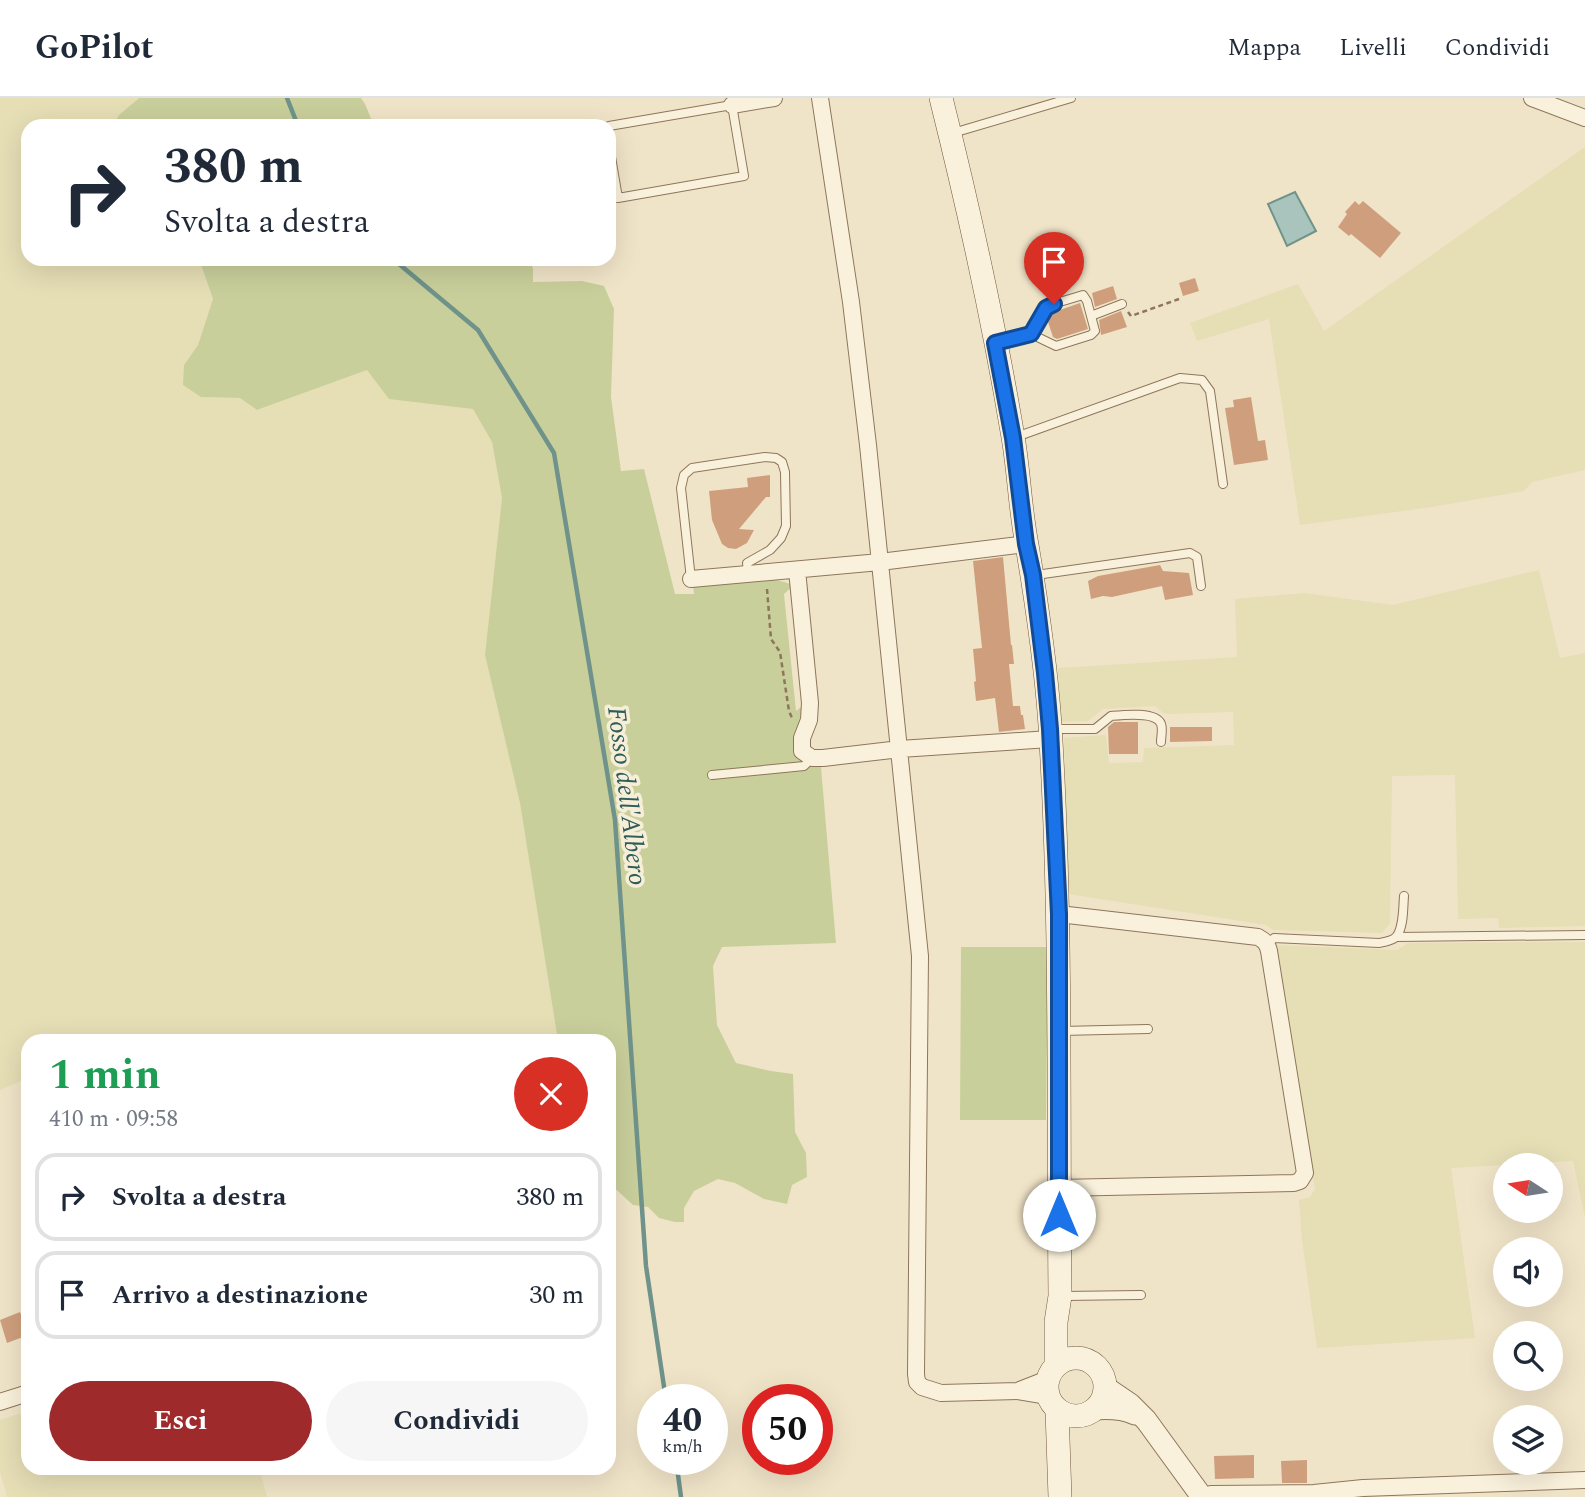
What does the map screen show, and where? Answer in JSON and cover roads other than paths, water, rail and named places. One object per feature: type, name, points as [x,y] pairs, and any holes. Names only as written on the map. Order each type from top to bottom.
[{"type":"main road","points":[[941,98],[963,187],[1013,438],[1045,673],[1059,914],[1060,1296],[1052,1388],[1059,1444],[1060,1497]]},
{"type":"main road","points":[[1059,1444],[1068,1428],[1101,1403],[1105,1387],[1101,1371],[1074,1342],[1065,1321],[1060,1296]]},
{"type":"main road","points":[[1052,1388],[1072,1358],[1088,1360]]},
{"type":"main road","points":[[1052,1388],[1064,1414],[1088,1413]]},
{"type":"street","points":[[732,105],[774,98]]},
{"type":"street","points":[[820,98],[868,445],[920,956],[916,1374],[922,1387],[941,1393],[1052,1388]]},
{"type":"street","points":[[1532,98],[1585,118]]},
{"type":"street","points":[[691,579],[880,562],[1026,544]]},
{"type":"street","points":[[797,570],[810,703],[809,720],[802,738],[802,751],[812,758],[1050,734]]},
{"type":"street","points":[[1059,914],[1258,937],[1267,944],[1305,1173],[1300,1181],[1059,1188]]},
{"type":"street","points":[[1105,1387],[1130,1404],[1146,1420],[1204,1497],[1211,1494],[1314,1493],[1363,1488],[1585,1480]]},
{"type":"street","points":[[0,1402],[21,1395]]},
{"type":"street","points":[[1088,1413],[1111,1408],[1128,1410],[1146,1420]]},
{"type":"lane","points":[[950,134],[1071,98]]},
{"type":"lane","points":[[616,125],[732,105],[744,176],[618,198],[616,186]]},
{"type":"lane","points":[[995,343],[1031,334],[1056,346],[1091,335],[1095,331],[1087,301],[1083,295],[1046,308],[1031,334]]},
{"type":"lane","points":[[1091,316],[1122,304]]},
{"type":"lane","points":[[1013,438],[1180,378],[1202,380],[1210,391],[1223,484]]},
{"type":"lane","points":[[691,579],[681,488],[684,475],[692,468],[765,457],[776,458],[782,462],[785,472],[786,526],[781,538],[770,550],[747,563],[748,574]]},
{"type":"lane","points":[[1033,575],[1190,553],[1197,556],[1201,586]]},
{"type":"lane","points":[[1050,734],[1095,729],[1111,716],[1149,715],[1156,718],[1161,725],[1161,742]]},
{"type":"lane","points":[[712,775],[804,765],[812,758]]},
{"type":"lane","points":[[1396,937],[1404,896]]},
{"type":"lane","points":[[1267,944],[1274,938],[1379,943],[1396,937],[1585,935]]},
{"type":"lane","points":[[1058,1031],[1148,1029]]},
{"type":"lane","points":[[1060,1296],[1141,1295]]},
{"type":"water","points":[[1295,192],[1316,231],[1287,246],[1268,204]]},
{"type":"waterway","name":"Fosso dell'Albero","points":[[287,98],[295,119]]},
{"type":"waterway","name":"Fosso dell'Albero","points":[[401,266],[478,330],[554,453],[615,820],[646,1266],[664,1384]]},
{"type":"waterway","name":"Fosso dell'Albero","points":[[678,1475],[681,1497]]}]
